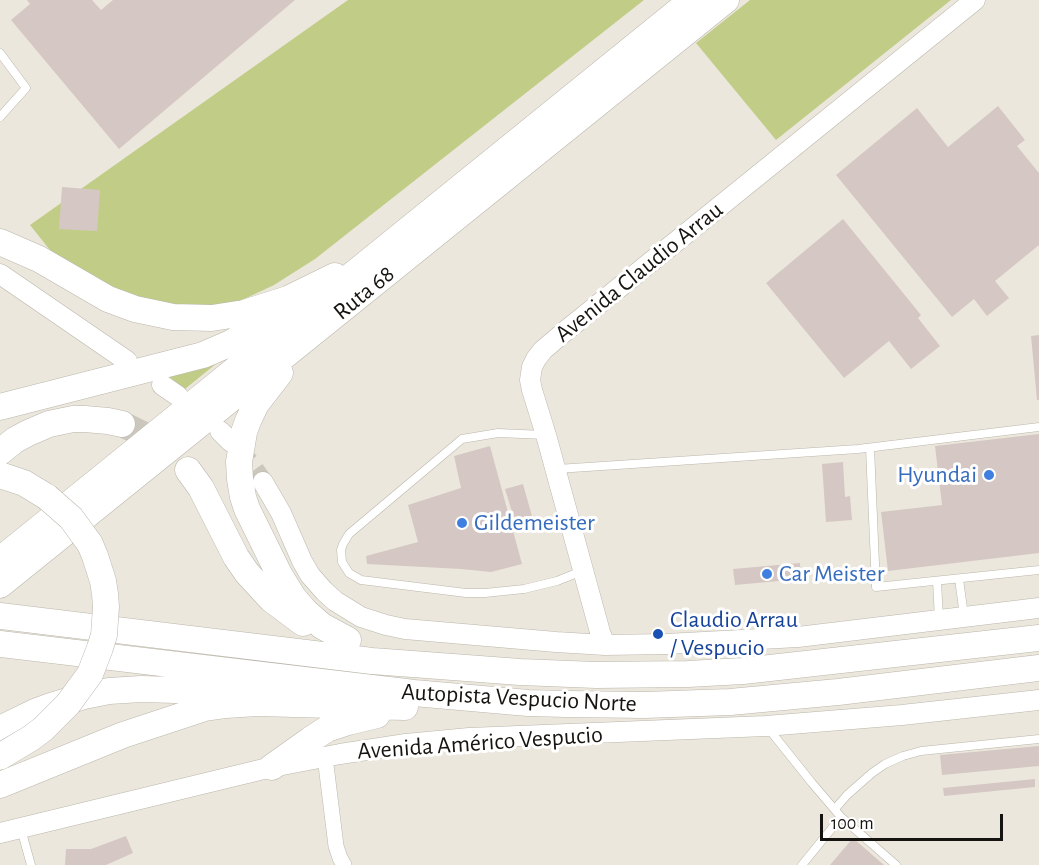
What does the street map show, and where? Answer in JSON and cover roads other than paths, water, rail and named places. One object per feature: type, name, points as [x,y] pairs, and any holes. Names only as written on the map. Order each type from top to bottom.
[{"type":"highway","name":"Ruta 68","points":[[4,574],[375,257],[692,0]]},
{"type":"highway","name":"Ruta 68","points":[[4,574],[312,335],[726,0]]},
{"type":"highway","points":[[0,242],[23,251],[98,294],[122,304],[162,316],[193,318],[222,317],[288,299],[375,257]]},
{"type":"highway","points":[[0,407],[188,360],[219,349],[375,257]]},
{"type":"highway","points":[[312,335],[263,394],[252,412],[241,444],[240,479],[247,509],[293,597],[322,626],[348,640]]},
{"type":"highway","points":[[0,394],[60,391]]},
{"type":"highway","points":[[1,756],[43,729],[68,704],[90,674],[104,635],[106,607],[103,581],[95,556],[90,544],[71,518],[47,497],[1,467],[22,436],[49,424],[85,419],[122,424]]},
{"type":"highway","points":[[188,470],[201,488],[236,557],[258,587],[281,608],[324,634],[449,667]]},
{"type":"highway","name":"Autopista Vespucio Norte","points":[[0,616],[372,661],[556,674],[697,674],[784,667],[1039,638]]},
{"type":"highway","points":[[962,647],[1039,624]]},
{"type":"highway","name":"Autopista Vespucio Norte","points":[[0,644],[478,701],[528,703],[615,705],[730,702],[1035,669]]},
{"type":"highway","points":[[0,729],[35,712],[84,696],[128,689],[478,701]]},
{"type":"highway","points":[[272,767],[327,729],[348,722],[375,715],[478,701]]},
{"type":"highway","points":[[0,785],[123,735],[205,708],[257,703],[426,708]]},
{"type":"main road","name":"Avenida Claudio Arrau","points":[[605,645],[532,390],[530,380],[536,359],[543,350],[975,0]]},
{"type":"main road","points":[[0,274],[127,361]]},
{"type":"main road","points":[[263,482],[281,513],[310,575],[334,601],[362,617],[386,625],[416,630],[605,645],[677,644],[764,639],[1039,608]]},
{"type":"main road","name":"Avenida Américo Vespucio","points":[[0,833],[272,767],[406,744],[469,738],[766,726],[902,715],[1039,700]]},
{"type":"street","points":[[325,757],[336,846],[344,865]]},
{"type":"lane","points":[[0,53],[26,88],[0,117]]},
{"type":"lane","points":[[555,470],[870,448],[1039,427]]},
{"type":"lane","points":[[546,435],[498,433],[462,439],[349,534],[341,550],[342,562],[349,573],[361,580],[466,593],[495,593],[524,589],[557,581],[583,571]]},
{"type":"lane","points":[[870,448],[876,587],[1039,570]]},
{"type":"lane","points":[[959,579],[964,617]]},
{"type":"lane","points":[[937,581],[939,621]]},
{"type":"lane","points":[[766,726],[842,817],[896,865]]},
{"type":"lane","points":[[835,809],[872,773],[903,756],[921,751],[1039,739]]},
{"type":"lane","points":[[802,865],[842,817]]},
{"type":"lane","points":[[20,828],[31,865]]},
{"type":"tunnel","points":[[122,424],[155,440],[188,470]]},
{"type":"tunnel","points":[[235,447],[263,482]]},
{"type":"place","name":"Hyundai","points":[[989,475]]},
{"type":"place","name":"Gildemeister","points":[[462,523]]},
{"type":"place","name":"Car Meister","points":[[767,574]]},
{"type":"place","name":"Claudio Arrau / Vespucio","points":[[658,634]]}]
